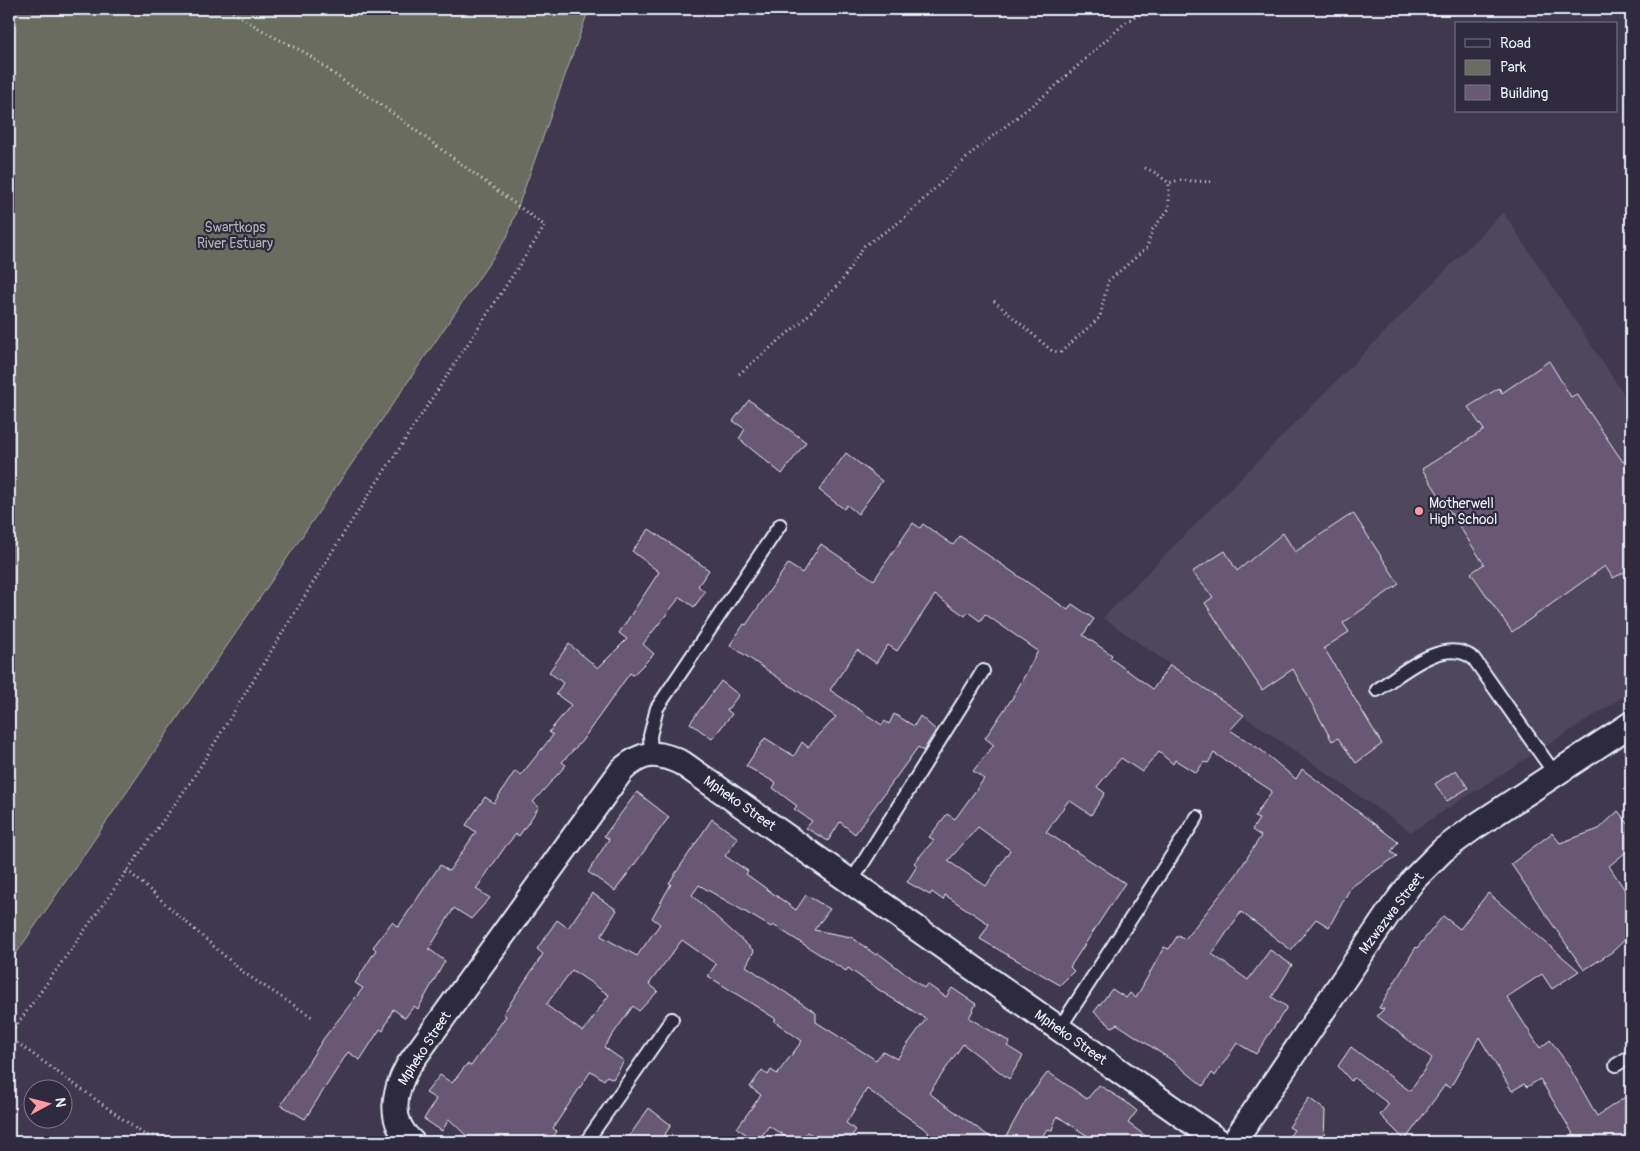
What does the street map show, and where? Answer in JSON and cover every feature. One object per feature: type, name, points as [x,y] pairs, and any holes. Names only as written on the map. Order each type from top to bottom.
[{"type":"street","name":"Mzwazwa Street","points":[[1234,1142],[1388,914],[1414,879],[1450,844],[1631,724]]},
{"type":"street","name":"Mpheko Street","points":[[412,1142],[407,1138],[395,1110],[394,1097],[399,1082],[408,1066],[622,770],[634,759],[662,753],[682,762],[1220,1142]]},
{"type":"lane","points":[[651,754],[650,736],[657,708],[780,525]]},
{"type":"lane","points":[[1377,690],[1427,659],[1443,652],[1456,650],[1466,652],[1474,659],[1556,774]]},
{"type":"lane","points":[[851,882],[983,671]]},
{"type":"lane","points":[[1059,1029],[1197,817]]},
{"type":"lane","points":[[586,1142],[672,1019]]},
{"type":"lane","points":[[1616,1066],[1631,1056]]},
{"type":"path","points":[[224,1142],[145,1135],[9,1037],[192,780],[340,539],[545,226],[380,104],[342,80],[306,53],[270,35],[227,9]]},
{"type":"path","points":[[739,374],[800,323],[841,282],[864,246],[901,221],[974,151],[1050,91],[1126,22],[1147,9]]},
{"type":"path","points":[[1145,168],[1156,173],[1169,183]]},
{"type":"path","points":[[1169,183],[1179,180],[1211,182]]},
{"type":"path","points":[[994,301],[1052,351],[1061,352],[1100,317],[1108,281],[1147,248],[1152,230],[1169,209],[1169,183]]},
{"type":"path","points":[[127,870],[244,973],[312,1017]]},
{"type":"shaded area","name":"Motherwell High School","points":[[1503,212],[1631,405],[1631,692],[1411,832],[1103,618]]},
{"type":"green space","name":"Swartkops River Estuary","points":[[9,9],[589,9],[507,237],[9,964]]},
{"type":"building","points":[[1549,361],[1571,397],[1577,394],[1623,462],[1631,457],[1631,569],[1613,578],[1605,566],[1512,632],[1471,573],[1484,564],[1422,469],[1484,430],[1468,407],[1499,388],[1502,393]]},
{"type":"building","points":[[749,400],[806,442],[782,474],[739,439],[745,429],[733,421]]},
{"type":"building","points":[[846,453],[882,481],[858,514],[847,505],[844,509],[819,490]]},
{"type":"building","points":[[1353,513],[1399,584],[1343,623],[1349,632],[1324,648],[1382,744],[1356,763],[1338,738],[1332,741],[1293,669],[1262,690],[1205,603],[1213,597],[1192,572],[1225,551],[1237,571],[1283,533],[1295,552]]},
{"type":"building","points":[[913,523],[920,528],[923,524],[953,545],[960,536],[1068,610],[1072,604],[1094,619],[1083,635],[1112,655],[1110,658],[1153,689],[1170,665],[1244,715],[1230,730],[1261,750],[1296,779],[1302,769],[1398,842],[1391,852],[1397,856],[1351,887],[1329,927],[1316,919],[1291,950],[1241,912],[1212,954],[1248,980],[1270,950],[1292,965],[1272,997],[1287,1007],[1256,1054],[1237,1043],[1215,1076],[1212,1073],[1203,1086],[1173,1061],[1117,1024],[1112,1027],[1094,1012],[1112,989],[1126,998],[1130,993],[1136,998],[1164,947],[1169,949],[1178,935],[1185,939],[1236,875],[1261,836],[1252,830],[1259,819],[1254,817],[1272,791],[1214,753],[1208,763],[1204,762],[1196,773],[1175,760],[1173,764],[1159,752],[1142,772],[1121,758],[1097,787],[1105,793],[1091,815],[1069,800],[1046,832],[1125,883],[1070,967],[1074,971],[1060,985],[980,939],[989,924],[945,895],[943,900],[932,892],[930,895],[907,882],[917,866],[914,863],[934,840],[929,837],[947,814],[955,819],[984,779],[973,771],[994,745],[985,738],[1013,697],[1038,651],[985,614],[980,621],[968,612],[965,616],[935,595],[897,651],[888,645],[876,663],[857,650],[830,690],[882,725],[885,721],[889,724],[894,714],[914,726],[920,716],[936,730],[923,751],[918,747],[855,834],[840,822],[828,841],[806,828],[812,821],[794,809],[797,806],[773,788],[776,783],[746,766],[765,738],[794,756],[802,742],[808,747],[836,717],[730,645],[744,624],[746,625],[788,564],[802,573],[821,544],[874,580]],"holes":[[[978,827],[1010,850],[986,886],[948,861]]]},
{"type":"building","points":[[649,529],[709,570],[698,586],[705,592],[694,607],[680,597],[643,644],[654,654],[633,675],[630,673],[581,742],[562,762],[566,765],[533,802],[539,807],[519,836],[516,834],[505,847],[476,889],[490,898],[471,919],[454,908],[429,949],[445,961],[418,1009],[414,1006],[405,1018],[393,1009],[383,1031],[380,1029],[360,1060],[348,1052],[305,1119],[281,1105],[324,1038],[363,988],[355,983],[376,950],[373,947],[392,922],[398,927],[440,865],[449,871],[476,832],[466,825],[485,797],[494,803],[515,771],[521,775],[553,735],[549,732],[571,705],[556,694],[563,683],[549,672],[569,644],[598,668],[627,639],[619,633],[659,572],[632,551]]},
{"type":"building","points":[[721,681],[739,695],[727,710],[732,714],[712,739],[690,723]]},
{"type":"building","points":[[1456,770],[1468,788],[1447,801],[1435,784]]},
{"type":"building","points":[[637,792],[669,817],[615,891],[588,872],[609,839],[604,836]]},
{"type":"building","points":[[1618,811],[1631,827],[1631,848],[1609,866],[1631,899],[1631,934],[1612,952],[1584,970],[1511,864],[1552,833],[1560,843],[1599,829]]},
{"type":"building","points":[[712,819],[738,838],[725,856],[748,871],[746,874],[796,910],[806,895],[830,909],[814,930],[851,937],[876,955],[878,953],[924,988],[927,984],[946,997],[952,988],[976,1004],[969,1018],[1010,1042],[1007,1046],[1023,1056],[1009,1079],[963,1044],[929,1093],[997,1142],[941,1142],[927,1135],[929,1132],[867,1089],[846,1123],[856,1130],[847,1142],[823,1142],[807,1132],[800,1142],[793,1142],[769,1126],[757,1142],[737,1128],[761,1095],[750,1087],[762,1070],[768,1075],[771,1070],[777,1074],[802,1041],[774,1021],[776,1019],[708,976],[716,964],[682,940],[649,984],[658,991],[639,1011],[633,1006],[604,1047],[624,1061],[613,1079],[607,1076],[604,1080],[591,1071],[553,1128],[557,1132],[548,1142],[473,1142],[449,1119],[442,1131],[424,1119],[436,1099],[426,1093],[440,1075],[452,1083],[467,1064],[471,1066],[506,1016],[503,1014],[543,954],[537,949],[557,920],[568,928],[592,893],[617,910],[601,936],[637,956],[660,924],[652,918],[671,884],[669,883]],"holes":[[[699,885],[771,927],[773,925],[846,971],[848,968],[926,1019],[897,1059],[883,1051],[876,1060],[816,1022],[816,1013],[746,966],[754,951],[692,895]],[[572,970],[609,995],[583,1032],[546,1005]]]},
{"type":"building","points":[[1488,893],[1579,971],[1552,989],[1542,974],[1507,997],[1540,1048],[1550,1040],[1567,1063],[1597,1116],[1631,1093],[1631,1142],[1578,1142],[1540,1079],[1527,1087],[1524,1084],[1512,1091],[1479,1037],[1450,1088],[1445,1085],[1405,1140],[1380,1115],[1389,1104],[1354,1078],[1351,1081],[1338,1066],[1351,1047],[1410,1091],[1432,1058],[1377,1016],[1384,1009],[1379,1008],[1416,947],[1443,916],[1460,929]]},
{"type":"building","points":[[1048,1072],[1087,1099],[1099,1085],[1126,1102],[1137,1111],[1128,1123],[1154,1142],[1097,1142],[1057,1116],[1052,1130],[1047,1129],[1039,1142],[1003,1142],[1025,1102]]},
{"type":"building","points":[[1309,1098],[1325,1110],[1324,1142],[1285,1142],[1294,1130],[1289,1127]]},
{"type":"building","points":[[649,1108],[671,1125],[660,1142],[625,1142]]},
{"type":"place","name":"Motherwell High School","points":[[1419,511]]}]
